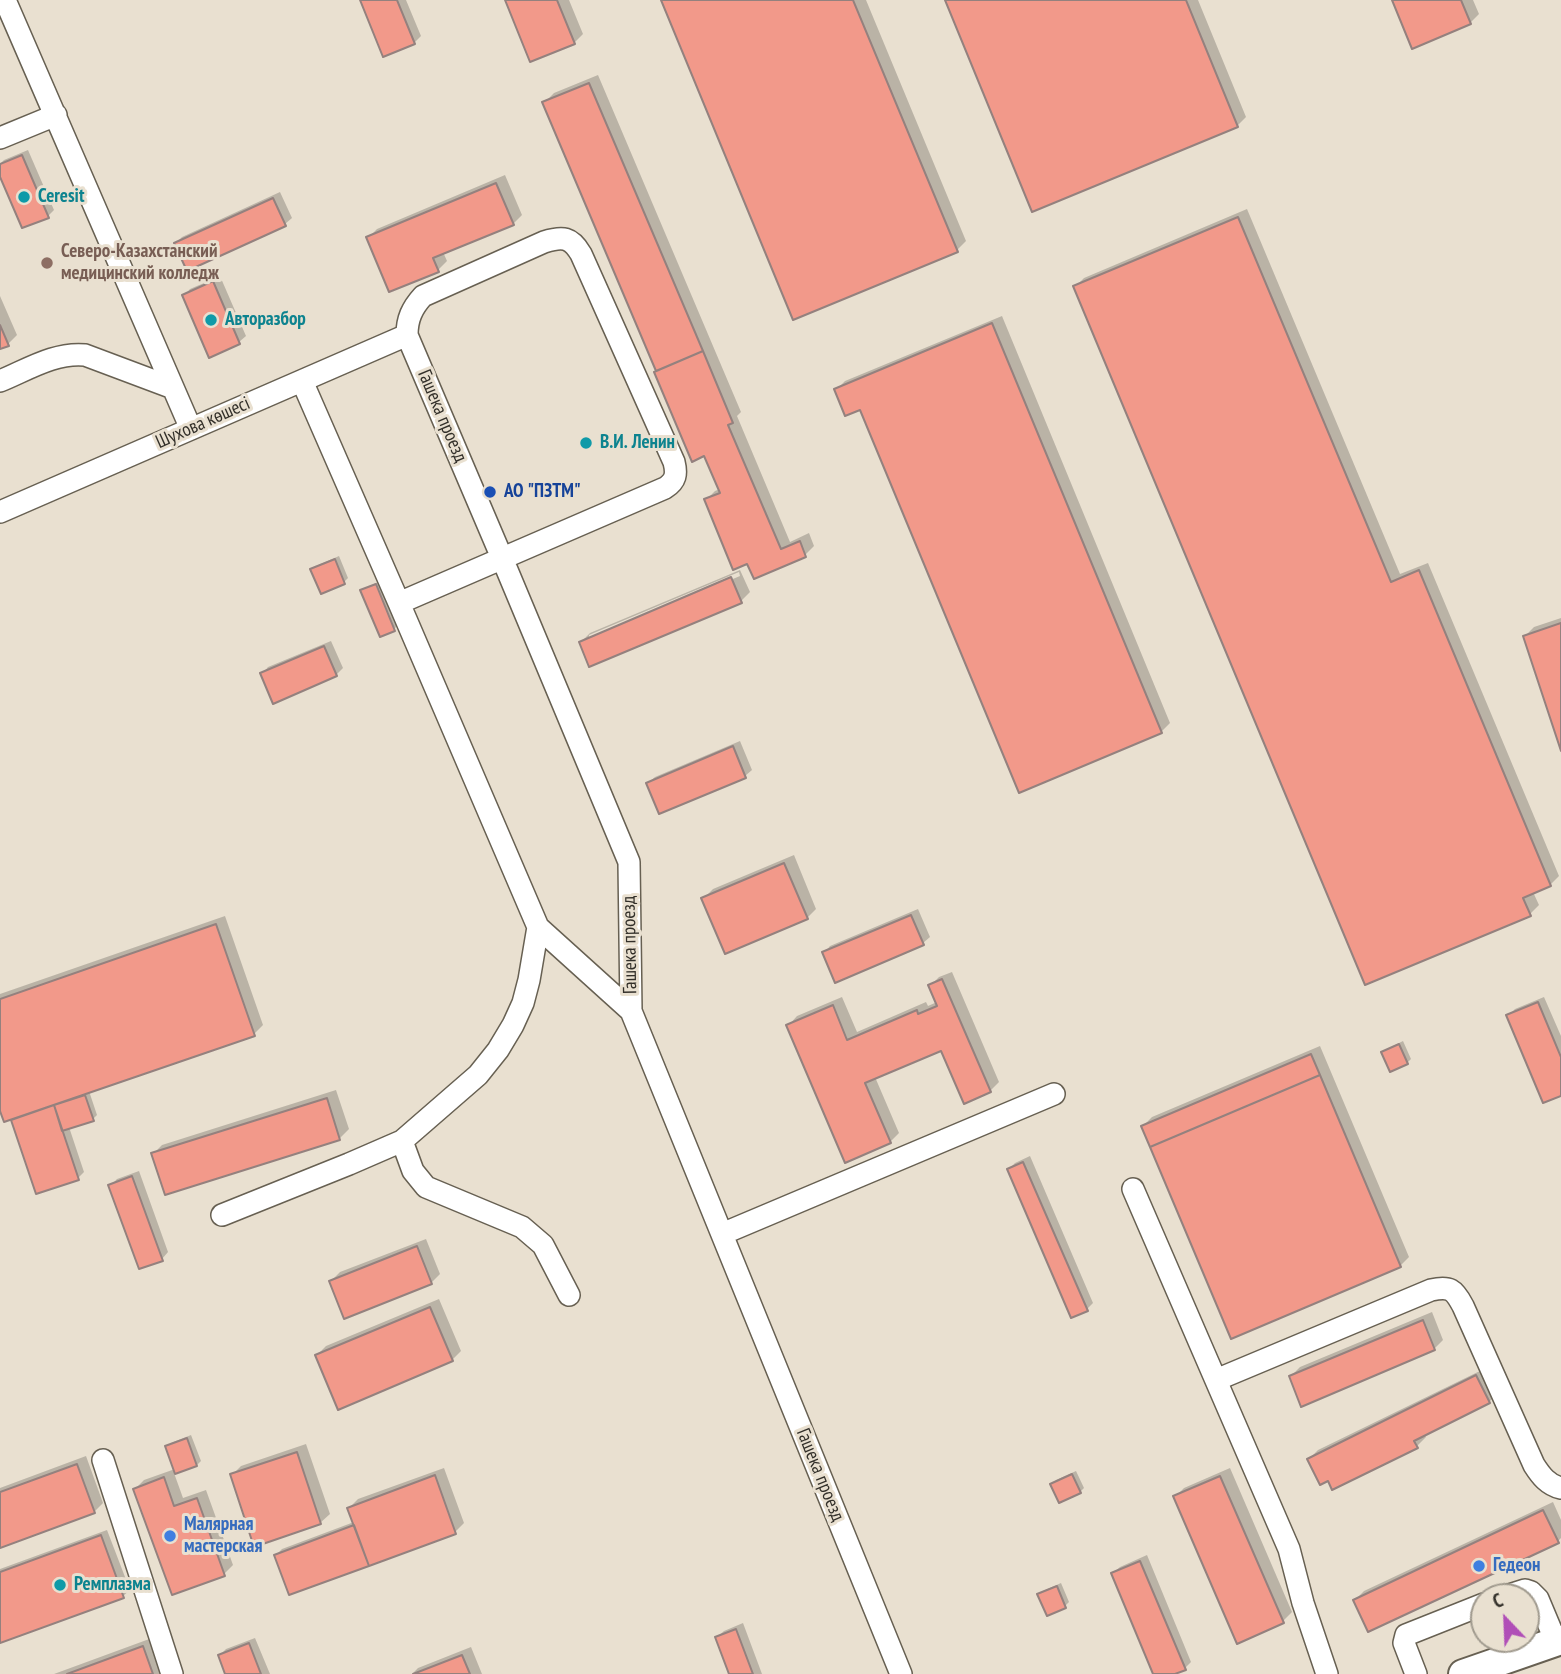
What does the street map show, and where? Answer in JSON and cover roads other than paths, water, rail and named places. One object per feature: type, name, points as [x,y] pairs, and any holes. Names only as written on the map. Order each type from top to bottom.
[{"type":"main road","points":[[1463,1674],[1558,1641]]},
{"type":"street","points":[[5,0],[191,429]]},
{"type":"street","points":[[0,138],[55,115]]},
{"type":"street","points":[[399,603],[665,488],[673,483],[676,477],[674,462],[581,254],[576,245],[567,239],[556,238],[544,242],[422,296],[410,313],[407,335]]},
{"type":"street","name":"Шухова көшесі","points":[[0,512],[407,335]]},
{"type":"street","name":"Гашека проезд","points":[[407,335],[629,862],[631,1011],[901,1674]]},
{"type":"street","points":[[0,381],[57,357],[75,354],[85,355],[173,388]]},
{"type":"street","points":[[302,381],[538,927],[631,1011]]},
{"type":"street","points":[[222,1215],[402,1141],[478,1075],[513,1026],[523,1003],[538,927]]},
{"type":"street","points":[[722,1234],[1054,1094]]},
{"type":"street","points":[[402,1141],[413,1171],[426,1187],[522,1227],[543,1245],[569,1295]]},
{"type":"street","points":[[1133,1189],[1289,1549],[1303,1603],[1327,1674]]},
{"type":"street","points":[[1216,1380],[1431,1290],[1451,1289],[1463,1306],[1534,1465],[1545,1480],[1561,1488]]},
{"type":"street","points":[[103,1460],[172,1674]]},
{"type":"street","points":[[1540,1605],[1558,1641]]},
{"type":"street","points":[[1416,1674],[1404,1643],[1406,1635],[1470,1610]]},
{"type":"place","name":"Ceresit","points":[[24,197]]},
{"type":"place","name":"Северо-Казахстанский медицинский колледж","points":[[47,263]]},
{"type":"place","name":"Авторазбор","points":[[211,320]]},
{"type":"place","name":"В.И. Ленин","points":[[586,443]]},
{"type":"place","name":"АО \"ПЗТМ\"","points":[[490,492]]},
{"type":"place","name":"Малярная мастерская","points":[[170,1536]]},
{"type":"place","name":"Гедеон","points":[[1479,1566]]},
{"type":"place","name":"Ремплазма","points":[[60,1585]]}]
